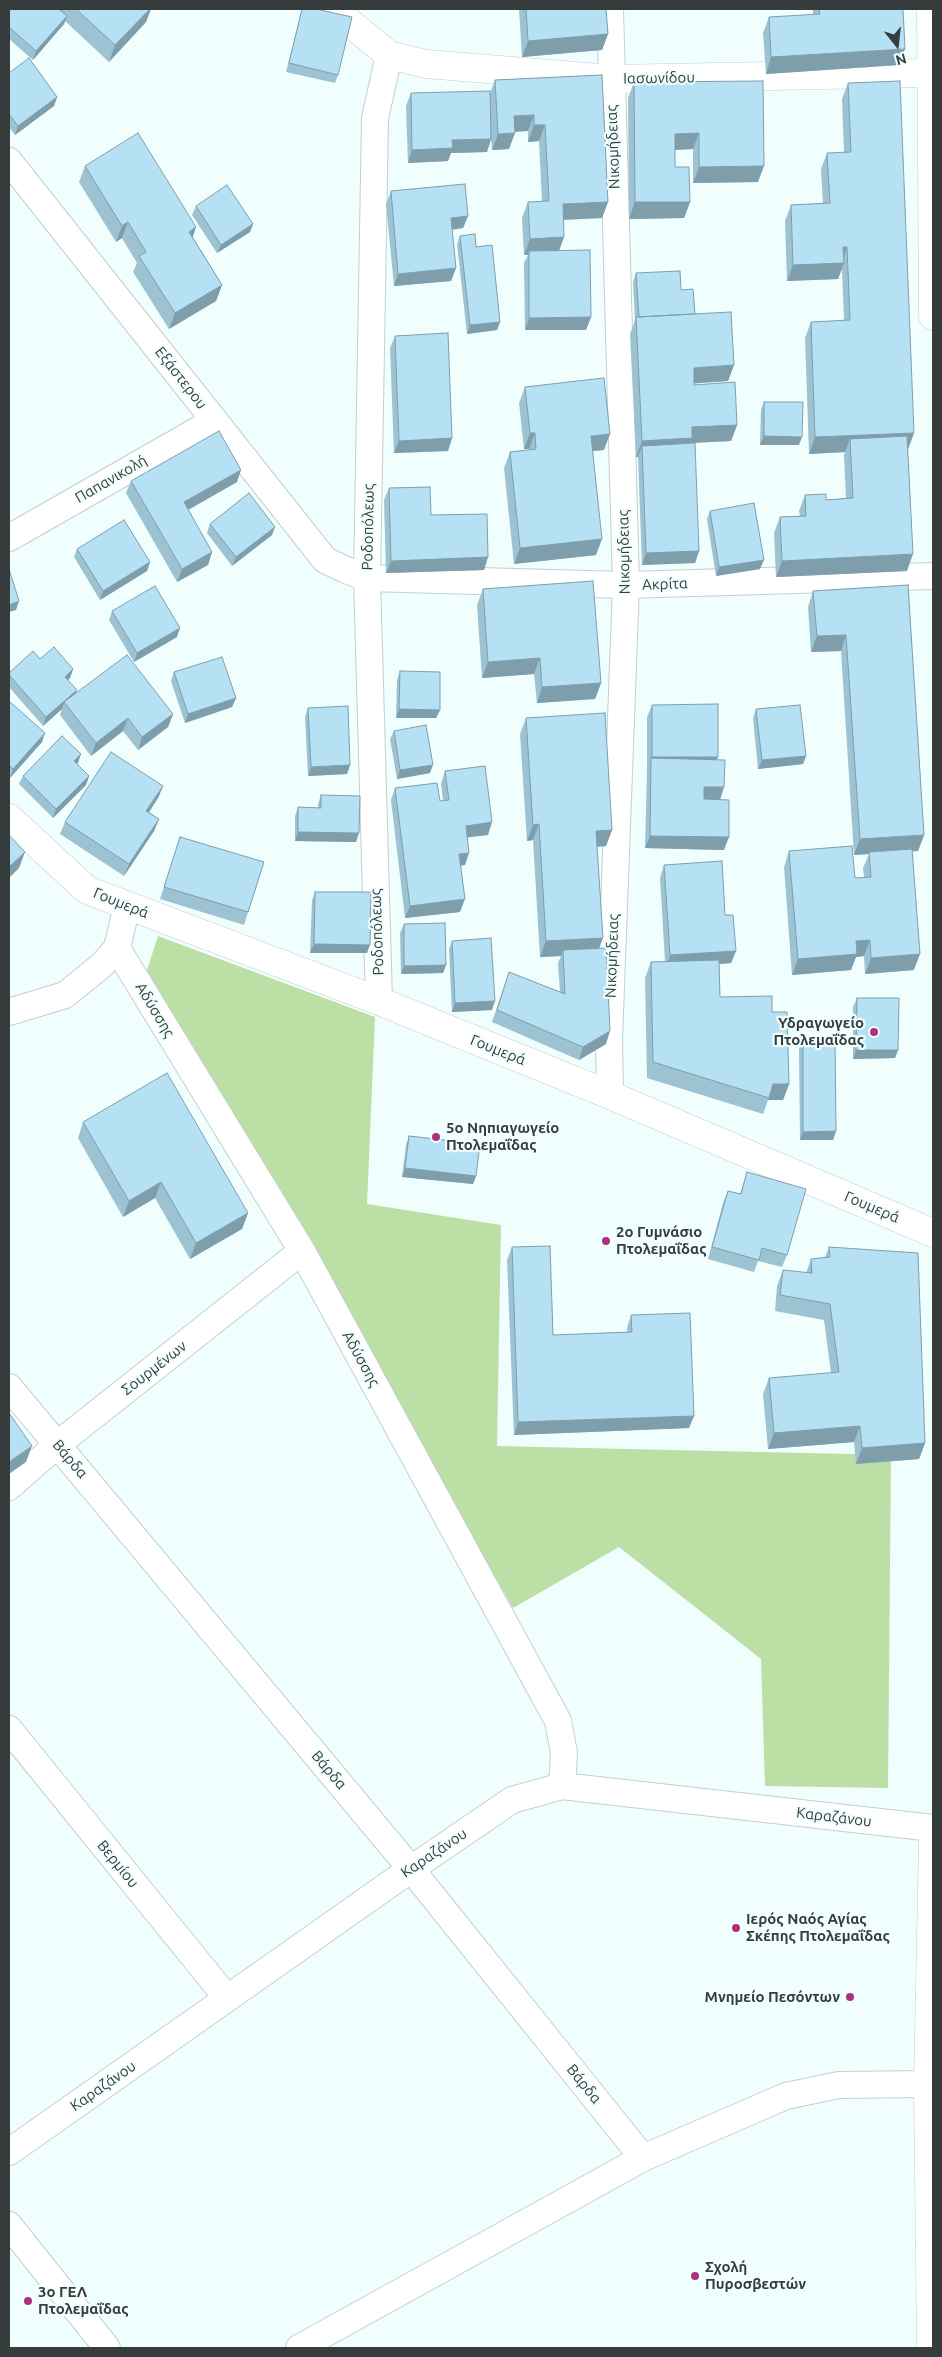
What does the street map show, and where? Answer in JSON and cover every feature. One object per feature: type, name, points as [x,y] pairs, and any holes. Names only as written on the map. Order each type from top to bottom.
[{"type":"street","points":[[334,9],[389,55]]},
{"type":"street","name":"Νικομήδειας","points":[[610,9],[626,585],[609,1040],[610,1095]]},
{"type":"street","points":[[931,9],[933,316]]},
{"type":"street","name":"Ιασωνίδου","points":[[389,55],[426,64],[611,79],[930,73]]},
{"type":"street","name":"Ροδοπόλεως","points":[[378,1001],[367,578],[375,118],[389,55]]},
{"type":"street","name":"Εξάστερου","points":[[9,161],[325,560],[367,578]]},
{"type":"street","name":"Παπανικολή","points":[[9,538],[214,421]]},
{"type":"street","name":"Ακρίτα","points":[[367,578],[626,585],[933,576]]},
{"type":"street","name":"Γουμερά","points":[[9,818],[87,890],[378,1001],[610,1095],[933,1233]]},
{"type":"street","points":[[9,1012],[65,994],[102,965],[117,948],[127,906]]},
{"type":"street","name":"Αδύσσης","points":[[117,948],[302,1251],[558,1721],[564,1753],[562,1786]]},
{"type":"street","name":"Σουρμένων","points":[[9,1487],[58,1444],[302,1251]]},
{"type":"street","name":"Βάρδα","points":[[9,1387],[411,1869],[643,2158]]},
{"type":"street","name":"Βερμίου","points":[[9,1729],[227,1998]]},
{"type":"street","name":"Καραζάνου","points":[[9,2152],[512,1800],[562,1786],[933,1828]]},
{"type":"street","points":[[931,2348],[928,2084],[933,1842]]},
{"type":"street","points":[[299,2348],[643,2158],[786,2096],[839,2085],[928,2084]]},
{"type":"street","points":[[9,2225],[107,2348]]},
{"type":"green space","points":[[158,936],[375,1017],[367,1204],[501,1225],[497,1446],[891,1455],[888,1788],[765,1786],[761,1659],[619,1547],[513,1608],[147,970]]},
{"type":"building","points":[[9,9],[59,9],[67,16],[36,51],[9,27]]},
{"type":"building","points":[[76,9],[150,9],[115,45]]},
{"type":"building","points":[[302,9],[316,9],[352,17],[338,75],[289,63]]},
{"type":"building","points":[[526,9],[606,9],[608,34],[528,41]]},
{"type":"building","points":[[819,9],[903,9],[905,49],[771,57],[769,17],[820,14]]},
{"type":"building","points":[[29,58],[57,97],[18,126],[9,114],[9,73]]},
{"type":"building","points":[[602,75],[608,202],[563,204],[564,237],[530,239],[528,202],[549,201],[545,125],[534,125],[534,115],[514,116],[515,133],[498,134],[495,80]]},
{"type":"building","points":[[763,81],[764,166],[699,167],[699,133],[675,134],[675,167],[689,167],[690,202],[635,202],[634,82]]},
{"type":"building","points":[[900,81],[914,433],[815,437],[811,322],[850,320],[847,247],[843,247],[844,263],[793,265],[791,205],[830,203],[827,153],[851,152],[848,83]]},
{"type":"building","points":[[490,91],[491,139],[452,140],[453,148],[412,150],[411,93]]},
{"type":"building","points":[[138,133],[196,227],[189,232],[222,285],[175,313],[139,256],[146,252],[128,222],[122,226],[85,166]]},
{"type":"building","points":[[465,184],[468,216],[451,218],[456,268],[398,274],[391,191]]},
{"type":"building","points":[[227,185],[253,224],[221,245],[196,206]]},
{"type":"building","points":[[475,234],[476,247],[492,245],[500,322],[470,325],[460,236]]},
{"type":"building","points":[[590,250],[591,317],[529,318],[529,251]]},
{"type":"building","points":[[680,271],[681,290],[693,289],[695,314],[639,317],[636,273]]},
{"type":"building","points":[[731,312],[734,365],[694,368],[694,385],[735,382],[737,425],[692,427],[692,438],[642,441],[636,317]]},
{"type":"building","points":[[448,333],[452,438],[399,441],[395,336]]},
{"type":"building","points":[[604,378],[610,434],[591,436],[602,539],[520,548],[510,452],[536,449],[535,433],[530,433],[525,387]]},
{"type":"building","points":[[764,402],[803,402],[802,437],[764,436]]},
{"type":"building","points":[[219,431],[241,470],[184,502],[212,552],[182,569],[131,481]]},
{"type":"building","points":[[907,436],[913,554],[782,561],[780,517],[806,516],[805,495],[826,494],[826,500],[853,498],[850,439]]},
{"type":"building","points":[[695,443],[699,551],[646,553],[642,446]]},
{"type":"building","points":[[430,487],[431,515],[487,514],[488,557],[391,561],[389,488]]},
{"type":"building","points":[[249,493],[275,527],[236,557],[210,524]]},
{"type":"building","points":[[754,503],[764,560],[719,567],[710,511]]},
{"type":"building","points":[[124,520],[150,562],[103,591],[77,549]]},
{"type":"building","points":[[9,569],[19,601],[9,605]]},
{"type":"building","points":[[593,581],[601,683],[542,687],[540,658],[488,662],[483,589]]},
{"type":"building","points":[[908,585],[924,835],[860,839],[846,635],[817,636],[813,591]]},
{"type":"building","points":[[155,586],[180,628],[137,653],[112,611]]},
{"type":"building","points":[[54,647],[73,669],[65,677],[77,690],[46,717],[9,673],[33,651],[40,659]]},
{"type":"building","points":[[127,655],[173,714],[142,737],[128,718],[96,743],[64,702]]},
{"type":"building","points":[[222,657],[236,698],[188,714],[174,672]]},
{"type":"building","points":[[400,671],[440,672],[440,710],[399,709]]},
{"type":"building","points":[[9,701],[45,733],[13,769],[9,765]]},
{"type":"building","points":[[718,704],[718,757],[652,757],[652,705]]},
{"type":"building","points":[[800,705],[806,756],[762,760],[756,709]]},
{"type":"building","points":[[348,706],[350,765],[311,767],[308,708]]},
{"type":"building","points":[[605,713],[612,830],[596,831],[603,938],[546,941],[539,824],[533,825],[526,718]]},
{"type":"building","points":[[426,725],[433,765],[400,770],[394,731]]},
{"type":"building","points":[[62,736],[81,754],[74,761],[89,776],[56,809],[23,776]]},
{"type":"building","points":[[111,752],[163,786],[146,811],[159,819],[129,864],[65,822]]},
{"type":"building","points":[[651,758],[725,760],[724,787],[704,787],[704,799],[729,800],[729,837],[650,836]]},
{"type":"building","points":[[485,766],[492,822],[466,826],[469,853],[459,854],[465,899],[410,906],[395,788],[437,783],[440,801],[449,800],[445,771]]},
{"type":"building","points":[[321,795],[360,796],[359,833],[298,832],[298,807],[321,808]]},
{"type":"building","points":[[9,835],[25,852],[9,867]]},
{"type":"building","points":[[180,837],[264,862],[248,912],[164,887]]},
{"type":"building","points":[[852,846],[855,878],[871,877],[869,852],[912,849],[920,954],[871,958],[870,940],[856,941],[857,954],[798,959],[789,851]]},
{"type":"building","points":[[722,861],[725,915],[733,915],[736,951],[670,955],[664,865]]},
{"type":"building","points":[[315,892],[371,892],[370,945],[314,944]]},
{"type":"building","points":[[445,923],[446,965],[404,966],[404,924]]},
{"type":"building","points":[[491,938],[495,1001],[455,1003],[452,941]]},
{"type":"building","points":[[606,948],[610,1031],[583,1047],[497,1010],[509,972],[565,994],[563,950]]},
{"type":"building","points":[[719,960],[720,997],[772,996],[772,1012],[787,1012],[789,1084],[773,1084],[769,1098],[653,1062],[651,962]]},
{"type":"building","name":"Υδραγωγείο Πτολεμαΐδας","points":[[857,998],[899,998],[898,1050],[856,1050]]},
{"type":"building","points":[[835,1040],[836,1131],[803,1132],[803,1041]]},
{"type":"building","points":[[167,1073],[248,1213],[196,1243],[161,1182],[129,1201],[83,1122]]},
{"type":"building","points":[[409,1136],[480,1144],[476,1176],[405,1168]]},
{"type":"building","points":[[747,1172],[806,1189],[787,1255],[762,1248],[759,1260],[712,1247],[728,1191],[741,1194]]},
{"type":"building","points":[[550,1246],[553,1335],[632,1332],[631,1315],[690,1313],[694,1416],[518,1422],[512,1247]]},
{"type":"building","points":[[829,1247],[918,1253],[925,1443],[862,1448],[860,1426],[774,1433],[769,1378],[839,1372],[830,1304],[780,1295],[783,1270],[812,1273],[811,1259],[830,1257]]},
{"type":"building","points":[[9,1413],[32,1446],[9,1462]]},
{"type":"place","name":"Υδραγωγείο Πτολεμαΐδας","points":[[874,1032]]},
{"type":"place","name":"5ο Νηπιαγωγείο Πτολεμαΐδας","points":[[436,1137]]},
{"type":"place","name":"2ο Γυμνάσιο Πτολεμαΐδας","points":[[606,1241]]},
{"type":"place","name":"Ιερός Ναός Αγίας Σκέπης Πτολεμαΐδας","points":[[736,1928]]},
{"type":"place","name":"Μνημείο Πεσόντων","points":[[850,1997]]},
{"type":"place","name":"Σχολή Πυροσβεστών","points":[[695,2276]]},
{"type":"place","name":"3ο ΓΕΛ Πτολεμαΐδας","points":[[28,2301]]}]
